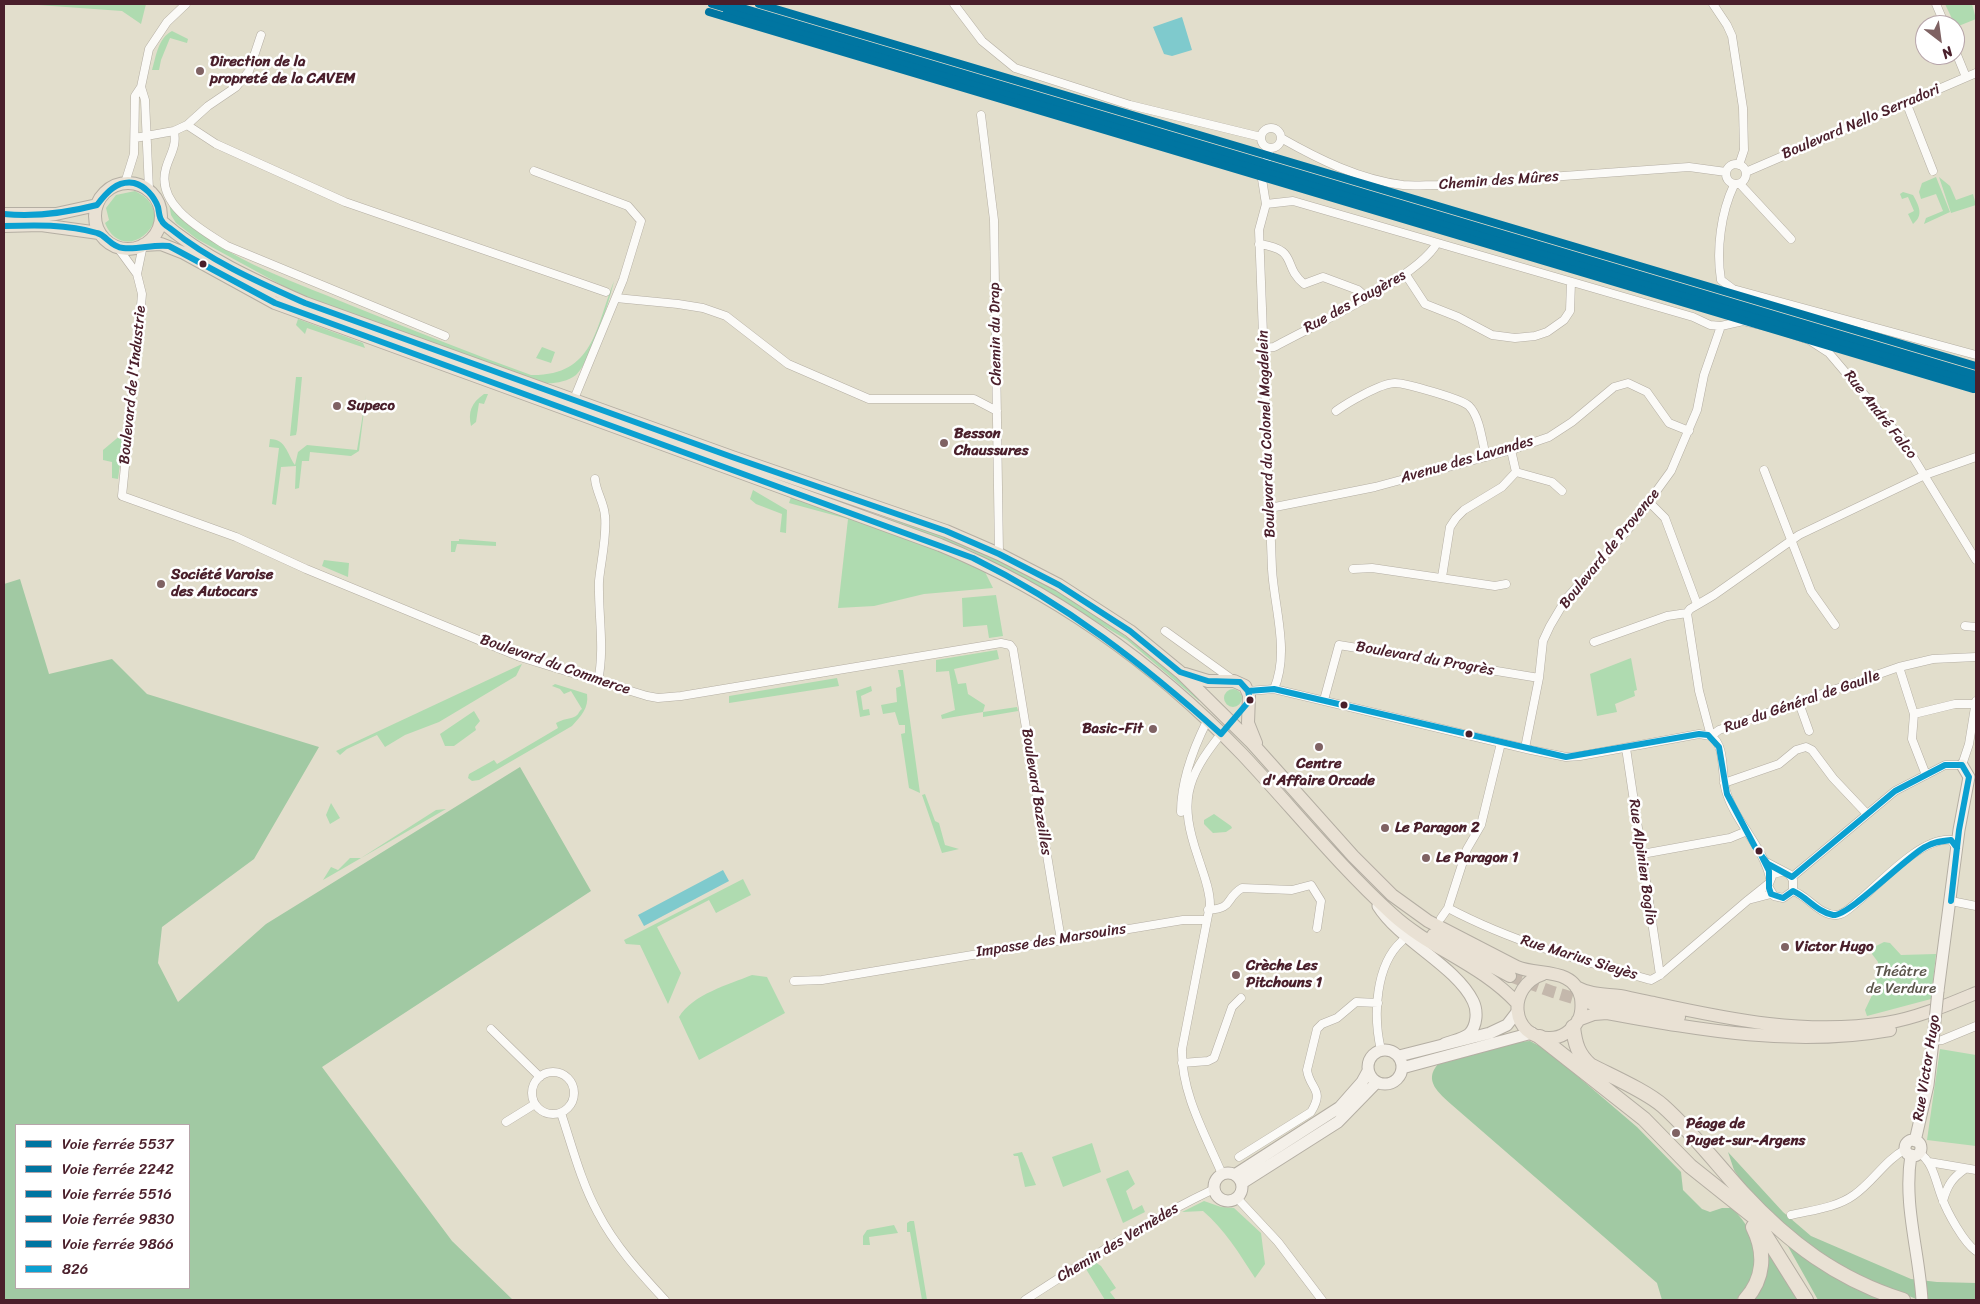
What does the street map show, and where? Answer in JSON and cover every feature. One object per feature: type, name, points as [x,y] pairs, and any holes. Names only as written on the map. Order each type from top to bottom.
[{"type":"highway","points":[[1576,1024],[1574,1040],[1581,1057],[1590,1065],[1661,1104],[1706,1150],[1742,1192],[1769,1229],[1812,1300]]},
{"type":"highway","points":[[1536,1035],[1644,1119],[1690,1166],[1754,1217],[1806,1300]]},
{"type":"highway","points":[[1722,1192],[1746,1216],[1759,1239],[1762,1250],[1760,1275],[1754,1288],[1744,1300]]},
{"type":"highway","points":[[1742,1192],[1810,1255],[1854,1282],[1903,1300]]},
{"type":"main road","points":[[125,183],[134,183],[150,190],[158,203],[161,221],[154,238],[136,248],[118,248],[110,245],[99,233],[96,215],[97,205],[102,196],[113,187],[125,183]]},
{"type":"main road","points":[[4,214],[56,214],[97,205]]},
{"type":"main road","points":[[161,221],[193,245],[268,286],[305,303],[946,531],[999,554],[1059,585],[1110,617],[1180,672],[1231,721],[1353,856],[1392,895],[1428,920],[1517,967],[1529,972],[1562,976],[1587,993],[1622,996],[1704,1014],[1805,1029],[1835,1029],[1888,1022],[1976,999]]},
{"type":"main road","points":[[4,226],[41,225],[99,233]]},
{"type":"main road","points":[[144,245],[161,244],[184,253],[276,303],[973,558],[1028,587],[1100,632],[1151,671],[1221,734],[1368,889],[1407,927],[1433,945],[1482,972],[1500,985],[1517,1008],[1525,1028],[1536,1035],[1558,1037],[1594,1014],[1606,1013],[1718,1032],[1782,1037],[1846,1037],[1895,1030],[1919,1023],[1976,999]]},
{"type":"main road","points":[[1180,672],[1208,681],[1231,682],[1245,686],[1249,695],[1248,723],[1260,752]]},
{"type":"main road","points":[[1207,721],[1220,693],[1231,682]]},
{"type":"main road","points":[[1221,734],[1249,695]]},
{"type":"main road","points":[[1368,889],[1428,933],[1510,976]]},
{"type":"main road","points":[[1517,1008],[1518,995],[1528,981],[1543,974]]},
{"type":"main road","points":[[1576,987],[1582,1003],[1576,1024]]},
{"type":"main road","points":[[1590,1003],[1782,1037]]},
{"type":"street","points":[[125,183],[134,154],[136,96],[141,87],[149,49],[167,22],[186,4]]},
{"type":"street","points":[[954,4],[982,41],[1015,68],[1130,104],[1261,137]]},
{"type":"street","points":[[1713,4],[1732,36],[1743,108],[1744,150],[1739,165]]},
{"type":"street","points":[[135,138],[174,131],[187,125],[208,106],[236,87],[249,71],[261,35]]},
{"type":"street","points":[[1961,65],[1966,77]]},
{"type":"street","name":"Boulevard Nello Serradori","points":[[1746,172],[1976,73]]},
{"type":"street","points":[[141,87],[145,100],[150,190]]},
{"type":"street","points":[[1906,102],[1934,171]]},
{"type":"street","name":"Chemin du Drap","points":[[981,115],[994,220],[999,554]]},
{"type":"street","points":[[187,125],[216,144],[345,202],[606,292]]},
{"type":"street","points":[[1272,128],[1278,131],[1281,138],[1277,146],[1270,148],[1265,146],[1261,137],[1265,130],[1272,128]]},
{"type":"street","points":[[174,131],[175,149],[166,169],[166,190],[181,214],[194,224],[235,250],[446,336]]},
{"type":"street","name":"Chemin des Mûres","points":[[1281,138],[1317,159],[1364,175],[1402,185],[1438,185],[1689,167],[1726,172]]},
{"type":"street","name":"Boulevard du Colonel Magdelein","points":[[1270,148],[1262,178],[1266,204],[1258,230],[1273,576],[1280,637],[1278,673],[1274,689]]},
{"type":"street","points":[[1791,238],[1737,184],[1726,177],[1726,172],[1731,165],[1739,165],[1746,172],[1745,179],[1737,184],[1720,243],[1718,263],[1721,280],[1733,289],[1976,355]]},
{"type":"street","points":[[534,171],[628,206],[641,221],[616,298],[574,399]]},
{"type":"street","points":[[1266,204],[1293,201],[1693,317],[1710,325],[1721,326]]},
{"type":"street","name":"Rue des Fougères","points":[[1264,348],[1274,347],[1406,275],[1434,249],[1437,243]]},
{"type":"street","points":[[1259,244],[1278,247],[1286,255],[1304,284],[1323,277],[1358,290],[1366,297]]},
{"type":"street","name":"Boulevard de l'Industrie","points":[[137,274],[144,245]]},
{"type":"street","name":"Boulevard de l'Industrie","points":[[118,248],[137,274],[142,294],[122,496]]},
{"type":"street","points":[[1406,275],[1424,304],[1458,317],[1492,335],[1514,338],[1535,336],[1547,332],[1564,320],[1570,311],[1571,282]]},
{"type":"street","points":[[616,298],[703,308],[726,316],[788,364],[869,399],[974,399],[997,411]]},
{"type":"street","name":"Rue André Falco","points":[[1721,326],[1743,321],[1774,328],[1809,340],[1829,352],[1902,439],[1975,554]]},
{"type":"street","name":"Boulevard de Provence","points":[[1525,748],[1539,678],[1544,641],[1550,626],[1566,600],[1650,503],[1671,471],[1697,410],[1704,375],[1721,326]]},
{"type":"street","points":[[1336,411],[1352,400],[1395,383],[1459,399],[1468,405],[1474,414],[1486,457]]},
{"type":"street","name":"Avenue des Lavandes","points":[[1270,508],[1374,486],[1511,450],[1549,437],[1572,422],[1614,387],[1628,383],[1647,392],[1669,423],[1689,431]]},
{"type":"street","points":[[1511,450],[1516,472]]},
{"type":"street","points":[[1594,642],[1667,616],[1687,613],[1697,604],[1714,595],[1790,540],[1925,475],[1976,457]]},
{"type":"street","points":[[1764,470],[1811,591],[1835,625]]},
{"type":"street","points":[[1516,472],[1552,482],[1562,491]]},
{"type":"street","points":[[1442,577],[1450,528],[1456,518],[1464,510],[1502,487],[1516,472]]},
{"type":"street","points":[[595,479],[606,521],[600,580],[602,662],[598,681]]},
{"type":"street","name":"Boulevard du Commerce","points":[[122,496],[236,537],[306,569],[520,657],[647,696],[668,697],[1002,643],[1010,644]]},
{"type":"street","points":[[1650,503],[1665,518],[1697,604]]},
{"type":"street","points":[[1353,568],[1372,568],[1495,586],[1506,584]]},
{"type":"street","points":[[1687,613],[1699,691],[1711,736],[1716,739],[1719,747],[1724,783],[1729,799],[1766,862],[1771,894]]},
{"type":"street","points":[[1965,626],[1976,626]]},
{"type":"street","points":[[1165,631],[1231,682]]},
{"type":"street","name":"Boulevard Bazeilles","points":[[1010,644],[1013,650],[1061,940]]},
{"type":"street","name":"Boulevard du Progrès","points":[[1324,700],[1339,644],[1539,678]]},
{"type":"street","name":"Rue du Général de Gaulle","points":[[1249,695],[1274,689],[1566,757],[1699,734],[1711,736],[1719,730],[1899,667],[1934,659],[1976,656]]},
{"type":"street","points":[[1899,667],[1914,714],[1912,739],[1926,776]]},
{"type":"street","points":[[1914,714],[1955,704],[1976,702]]},
{"type":"street","name":"Rue Victor Hugo","points":[[1922,1300],[1921,1279],[1909,1204],[1908,1177],[1928,1084],[1938,991],[1951,901],[1955,840],[1968,777],[1962,765],[1975,723],[1976,702]]},
{"type":"street","points":[[1799,703],[1809,731]]},
{"type":"street","points":[[1207,721],[1194,749],[1183,790],[1181,813],[1208,910]]},
{"type":"street","points":[[1221,734],[1202,758],[1195,772],[1186,805],[1189,828],[1209,892],[1210,905],[1182,1049],[1182,1063],[1187,1089],[1222,1174]]},
{"type":"street","points":[[1441,918],[1448,908],[1467,850],[1481,825],[1501,743]]},
{"type":"street","points":[[1724,783],[1779,764],[1796,750],[1806,747],[1812,750],[1833,778],[1867,814]]},
{"type":"street","name":"Rue Alpinien Boglio","points":[[1626,748],[1660,975]]},
{"type":"street","points":[[1792,877],[1895,791],[1945,765],[1962,765]]},
{"type":"street","points":[[1642,854],[1730,838],[1747,831]]},
{"type":"street","points":[[1792,891],[1806,897],[1825,912],[1836,915],[1844,912],[1926,845],[1955,840]]},
{"type":"street","points":[[1748,900],[1771,894],[1783,898],[1792,891],[1794,883],[1792,877],[1766,862]]},
{"type":"street","points":[[1769,881],[1781,872]]},
{"type":"street","name":"Rue Marius Sieyès","points":[[1448,908],[1493,930],[1582,962],[1651,980],[1660,975],[1769,881]]},
{"type":"street","points":[[1208,910],[1222,909],[1227,906],[1242,888],[1292,890],[1311,885],[1321,901],[1317,928]]},
{"type":"street","points":[[1368,889],[1392,924],[1441,967],[1473,1001],[1476,1017],[1472,1029],[1466,1036],[1444,1044]]},
{"type":"street","points":[[1951,901],[1976,906]]},
{"type":"street","name":"Impasse des Marsouins","points":[[794,981],[822,980],[1183,920],[1207,920]]},
{"type":"street","points":[[1380,1050],[1378,1003],[1383,974],[1394,948],[1402,941]]},
{"type":"street","points":[[1182,1063],[1208,1061],[1214,1058],[1232,1007],[1241,998]]},
{"type":"street","points":[[1239,1157],[1311,1112],[1317,1102],[1318,1093],[1307,1070],[1317,1029],[1322,1024],[1337,1018],[1356,1002],[1378,1003]]},
{"type":"street","points":[[1399,1056],[1501,1029],[1512,1021],[1517,1008]]},
{"type":"street","points":[[1934,1040],[1942,1040],[1976,1026]]},
{"type":"street","points":[[491,1029],[540,1077]]},
{"type":"street","points":[[1368,1071],[1377,1082],[1389,1084],[1394,1081],[1402,1068],[1536,1035]]},
{"type":"street","points":[[1239,1178],[1340,1107],[1362,1082],[1368,1071],[1371,1056],[1380,1050],[1391,1050],[1399,1056],[1402,1068]]},
{"type":"street","points":[[553,1072],[560,1074],[571,1083],[574,1097],[571,1104],[561,1113],[548,1114],[535,1104],[532,1088],[540,1077],[553,1072]]},
{"type":"street","points":[[1222,1174],[1239,1178],[1338,1122],[1377,1082]]},
{"type":"street","points":[[506,1122],[535,1104]]},
{"type":"street","points":[[561,1113],[583,1180],[598,1213],[616,1242],[666,1300]]},
{"type":"street","points":[[1791,1215],[1832,1205],[1853,1195],[1896,1154],[1913,1150],[1929,1162],[1976,1170]]},
{"type":"street","points":[[1929,1162],[1943,1201],[1960,1231],[1976,1251]]},
{"type":"street","points":[[1943,1201],[1946,1187],[1964,1169]]},
{"type":"street","points":[[1222,1174],[1215,1180],[1214,1189],[1223,1200],[1237,1198],[1242,1190],[1239,1178]]},
{"type":"street","name":"Chemin des Vernèdes","points":[[1025,1300],[1109,1247],[1214,1189]]},
{"type":"street","points":[[1237,1198],[1278,1242],[1322,1300]]},
{"type":"green space","points":[[24,4],[146,4],[141,24],[122,11]]},
{"type":"green space","points":[[1945,4],[1972,4],[1976,19],[1965,23],[1965,15],[1950,15]]},
{"type":"green space","points":[[172,31],[188,39],[187,43],[170,38],[159,70],[152,70],[161,43],[167,34]]},
{"type":"green space","points":[[1936,177],[1950,212],[1924,224],[1926,218],[1943,211],[1936,194],[1921,199],[1919,192],[1922,183]]},
{"type":"green space","points":[[1939,177],[1950,186],[1956,200],[1973,194],[1976,205],[1951,213]]},
{"type":"green space","points":[[135,191],[150,202],[154,210],[155,220],[145,235],[138,239],[123,241],[116,238],[110,232],[105,223],[109,220],[106,208],[116,195]]},
{"type":"green space","points":[[1903,192],[1913,195],[1919,207],[1918,217],[1913,224],[1908,214],[1914,211],[1908,197],[1902,199],[1900,194]]},
{"type":"green space","points":[[169,203],[187,222],[208,238],[253,264],[395,323],[531,375],[552,373],[568,367],[580,358],[596,332],[614,281],[599,331],[582,368],[576,375],[564,381],[543,383],[296,293],[197,239],[176,223],[171,215]]},
{"type":"green space","points":[[298,319],[363,343],[365,348],[307,328],[305,334],[296,325]]},
{"type":"green space","points":[[542,347],[555,352],[551,363],[536,358]]},
{"type":"green space","points":[[296,377],[302,377],[297,430],[296,435],[290,436]]},
{"type":"green space","points":[[484,394],[488,394],[484,404],[479,403],[476,422],[471,426],[471,408]]},
{"type":"green space","points":[[366,395],[359,451],[351,456],[310,452],[309,461],[302,461],[299,488],[295,489],[296,466],[281,467],[276,505],[272,504],[279,448],[269,447],[270,439],[283,444],[295,465],[298,452],[307,445],[357,450]]},
{"type":"green space","points":[[122,434],[124,435],[118,479],[112,478],[112,462],[103,460],[103,450]]},
{"type":"green space","points":[[753,490],[787,510],[786,533],[780,532],[782,514],[756,504],[750,499]]},
{"type":"green space","points":[[791,497],[903,535],[983,568],[993,588],[924,594],[874,606],[838,608],[848,519],[789,503]]},
{"type":"green space","points":[[878,515],[968,545],[1063,593],[1149,654],[1202,701],[1199,701],[1127,640],[1033,584],[972,551]]},
{"type":"green space","points":[[459,539],[496,542],[496,546],[457,544],[455,552],[451,552],[451,541],[459,541]]},
{"type":"green space","points":[[324,560],[349,563],[348,577],[322,566]]},
{"type":"green space","points":[[20,579],[49,674],[112,659],[147,694],[319,747],[254,859],[162,927],[158,963],[178,1002],[266,924],[520,767],[591,891],[322,1067],[452,1241],[513,1300],[4,1300],[4,584]]},
{"type":"green space","points":[[996,595],[1003,636],[989,638],[987,625],[963,627],[962,598]]},
{"type":"green space","points":[[997,650],[999,659],[954,669],[958,684],[966,683],[968,694],[985,705],[983,712],[942,719],[941,715],[955,710],[949,671],[936,672],[936,660]]},
{"type":"green space","points":[[1631,658],[1637,690],[1634,691],[1635,696],[1615,704],[1617,712],[1597,716],[1590,674]]},
{"type":"green space","points":[[522,664],[516,676],[439,722],[405,735],[385,747],[377,735],[347,749],[340,755],[336,751]]},
{"type":"green space","points":[[898,670],[903,670],[920,793],[909,788],[901,734],[905,733],[905,725],[899,725],[895,712],[883,714],[881,705],[897,702],[896,688],[901,686]]},
{"type":"green space","points":[[837,678],[839,686],[729,703],[729,696]]},
{"type":"green space","points":[[555,684],[587,694],[586,708],[572,726],[479,780],[472,781],[468,778],[469,774],[494,760],[497,764],[558,728],[556,723],[578,714],[582,709],[571,691],[564,694],[560,689],[552,686]]},
{"type":"green space","points":[[871,686],[872,691],[861,696],[863,710],[869,709],[870,715],[860,717],[856,691]]},
{"type":"green space","points":[[1233,689],[1239,692],[1242,698],[1239,704],[1233,707],[1227,704],[1224,698],[1227,692]]},
{"type":"green space","points":[[1017,707],[1018,711],[983,717],[983,712]]},
{"type":"green space","points":[[474,711],[480,721],[475,727],[476,730],[454,746],[445,746],[440,734]]},
{"type":"green space","points":[[925,794],[935,821],[939,823],[945,845],[959,849],[942,853],[922,795]]},
{"type":"green space","points":[[331,803],[340,818],[330,824],[326,815]]},
{"type":"green space","points":[[446,809],[323,880],[331,867],[338,870],[350,858],[361,858],[436,810]]},
{"type":"green space","points":[[1214,814],[1232,828],[1226,832],[1213,833],[1204,824],[1204,820]]},
{"type":"green space","points":[[743,879],[751,895],[716,913],[709,900],[657,927],[681,973],[668,1004],[640,945],[626,944],[624,940]]},
{"type":"green space","name":"Théâtre de Verdure","points":[[1884,942],[1890,943],[1901,955],[1936,954],[1931,999],[1867,1016],[1865,1010],[1874,991],[1878,962],[1872,954],[1876,946]]},
{"type":"green space","points":[[752,975],[767,977],[785,1013],[699,1060],[679,1017],[685,1009],[702,996]]},
{"type":"green space","points":[[1530,1041],[1547,1050],[1637,1127],[1681,1172],[1683,1190],[1702,1209],[1710,1212],[1722,1208],[1732,1208],[1742,1219],[1754,1242],[1756,1253],[1752,1276],[1736,1300],[1662,1300],[1657,1283],[1452,1105],[1442,1096],[1432,1081],[1434,1070],[1438,1064],[1516,1042]]},
{"type":"green space","points":[[1940,1049],[1976,1055],[1976,1146],[1927,1140]]},
{"type":"green space","points":[[1092,1143],[1101,1172],[1063,1187],[1052,1157]]},
{"type":"green space","points":[[1022,1152],[1036,1185],[1025,1187],[1018,1156],[1013,1154]]},
{"type":"green space","points":[[1728,1152],[1783,1212],[1811,1236],[1911,1279],[1976,1283],[1976,1300],[1919,1300],[1842,1270],[1794,1237],[1745,1186],[1734,1170]]},
{"type":"green space","points":[[1128,1170],[1135,1184],[1126,1191],[1133,1210],[1142,1205],[1145,1212],[1123,1223],[1106,1179]]},
{"type":"green space","points":[[1204,1201],[1221,1207],[1234,1208],[1261,1233],[1265,1264],[1255,1278],[1225,1234],[1211,1218],[1203,1211],[1182,1212]]},
{"type":"green space","points":[[914,1221],[927,1300],[922,1300],[910,1232],[907,1232],[907,1223]]},
{"type":"green space","points":[[894,1225],[898,1233],[869,1237],[870,1245],[863,1245],[863,1236],[867,1230]]},
{"type":"green space","points":[[1766,1241],[1801,1300],[1751,1300]]},
{"type":"green space","points":[[1785,1241],[1890,1300],[1818,1300]]},
{"type":"green space","points":[[1095,1262],[1101,1266],[1116,1288],[1110,1292],[1116,1300],[1105,1300],[1086,1269]]},
{"type":"water","points":[[1182,17],[1192,50],[1172,56],[1164,54],[1153,27]]},
{"type":"water","points":[[723,870],[729,881],[644,926],[638,915]]},
{"type":"tunnel","points":[[1510,976],[1590,1003]]},
{"type":"rail line","name":"5537","points":[[712,4],[1976,381]]},
{"type":"rail line","name":"2242","points":[[729,4],[1976,375]]},
{"type":"rail line","name":"9866","points":[[759,4],[1976,366]]},
{"type":"rail line","name":"9830","points":[[709,12],[1973,389]]},
{"type":"rail line","name":"5516","points":[[727,12],[1974,383]]},
{"type":"transit line","name":"826","points":[[4,214],[39,215],[85,208],[97,205],[117,185],[122,183],[138,184],[149,192],[154,199],[163,222],[186,241],[218,261],[270,287],[305,303],[732,457],[946,531],[999,554],[1059,585],[1130,631],[1180,672],[1208,681],[1240,682],[1248,691],[1250,700],[1221,734],[1163,684],[1103,637],[1040,595],[973,558],[275,303],[169,246],[123,248],[115,246],[100,234],[86,230],[50,226],[4,226]]},
{"type":"transit line","name":"826","points":[[1248,691],[1274,689],[1566,757],[1699,734],[1708,735],[1719,747],[1727,794],[1755,847],[1768,864],[1792,877],[1895,791],[1945,765],[1962,765],[1969,777],[1959,830],[1951,901]]},
{"type":"transit line","name":"826","points":[[1759,851],[1769,871],[1771,894],[1783,898],[1793,891],[1817,908],[1833,915],[1851,907],[1928,845],[1951,840],[1957,848]]},
{"type":"place","name":"Direction de la propreté de la CAVEM","points":[[200,71]]},
{"type":"place","name":"Supeco","points":[[337,406]]},
{"type":"place","name":"Besson Chaussures","points":[[944,443]]},
{"type":"place","name":"Société Varoise des Autocars","points":[[161,584]]},
{"type":"place","name":"Basic-Fit","points":[[1153,729]]},
{"type":"place","name":"Centre d'Affaire Orcade","points":[[1319,747]]},
{"type":"place","name":"Le Paragon 2","points":[[1385,828]]},
{"type":"place","name":"Le Paragon 1","points":[[1426,858]]},
{"type":"place","name":"Victor Hugo","points":[[1785,947]]},
{"type":"place","name":"Crèche Les Pitchouns 1","points":[[1236,975]]},
{"type":"place","name":"Péage de Puget-sur-Argens","points":[[1676,1133]]}]
